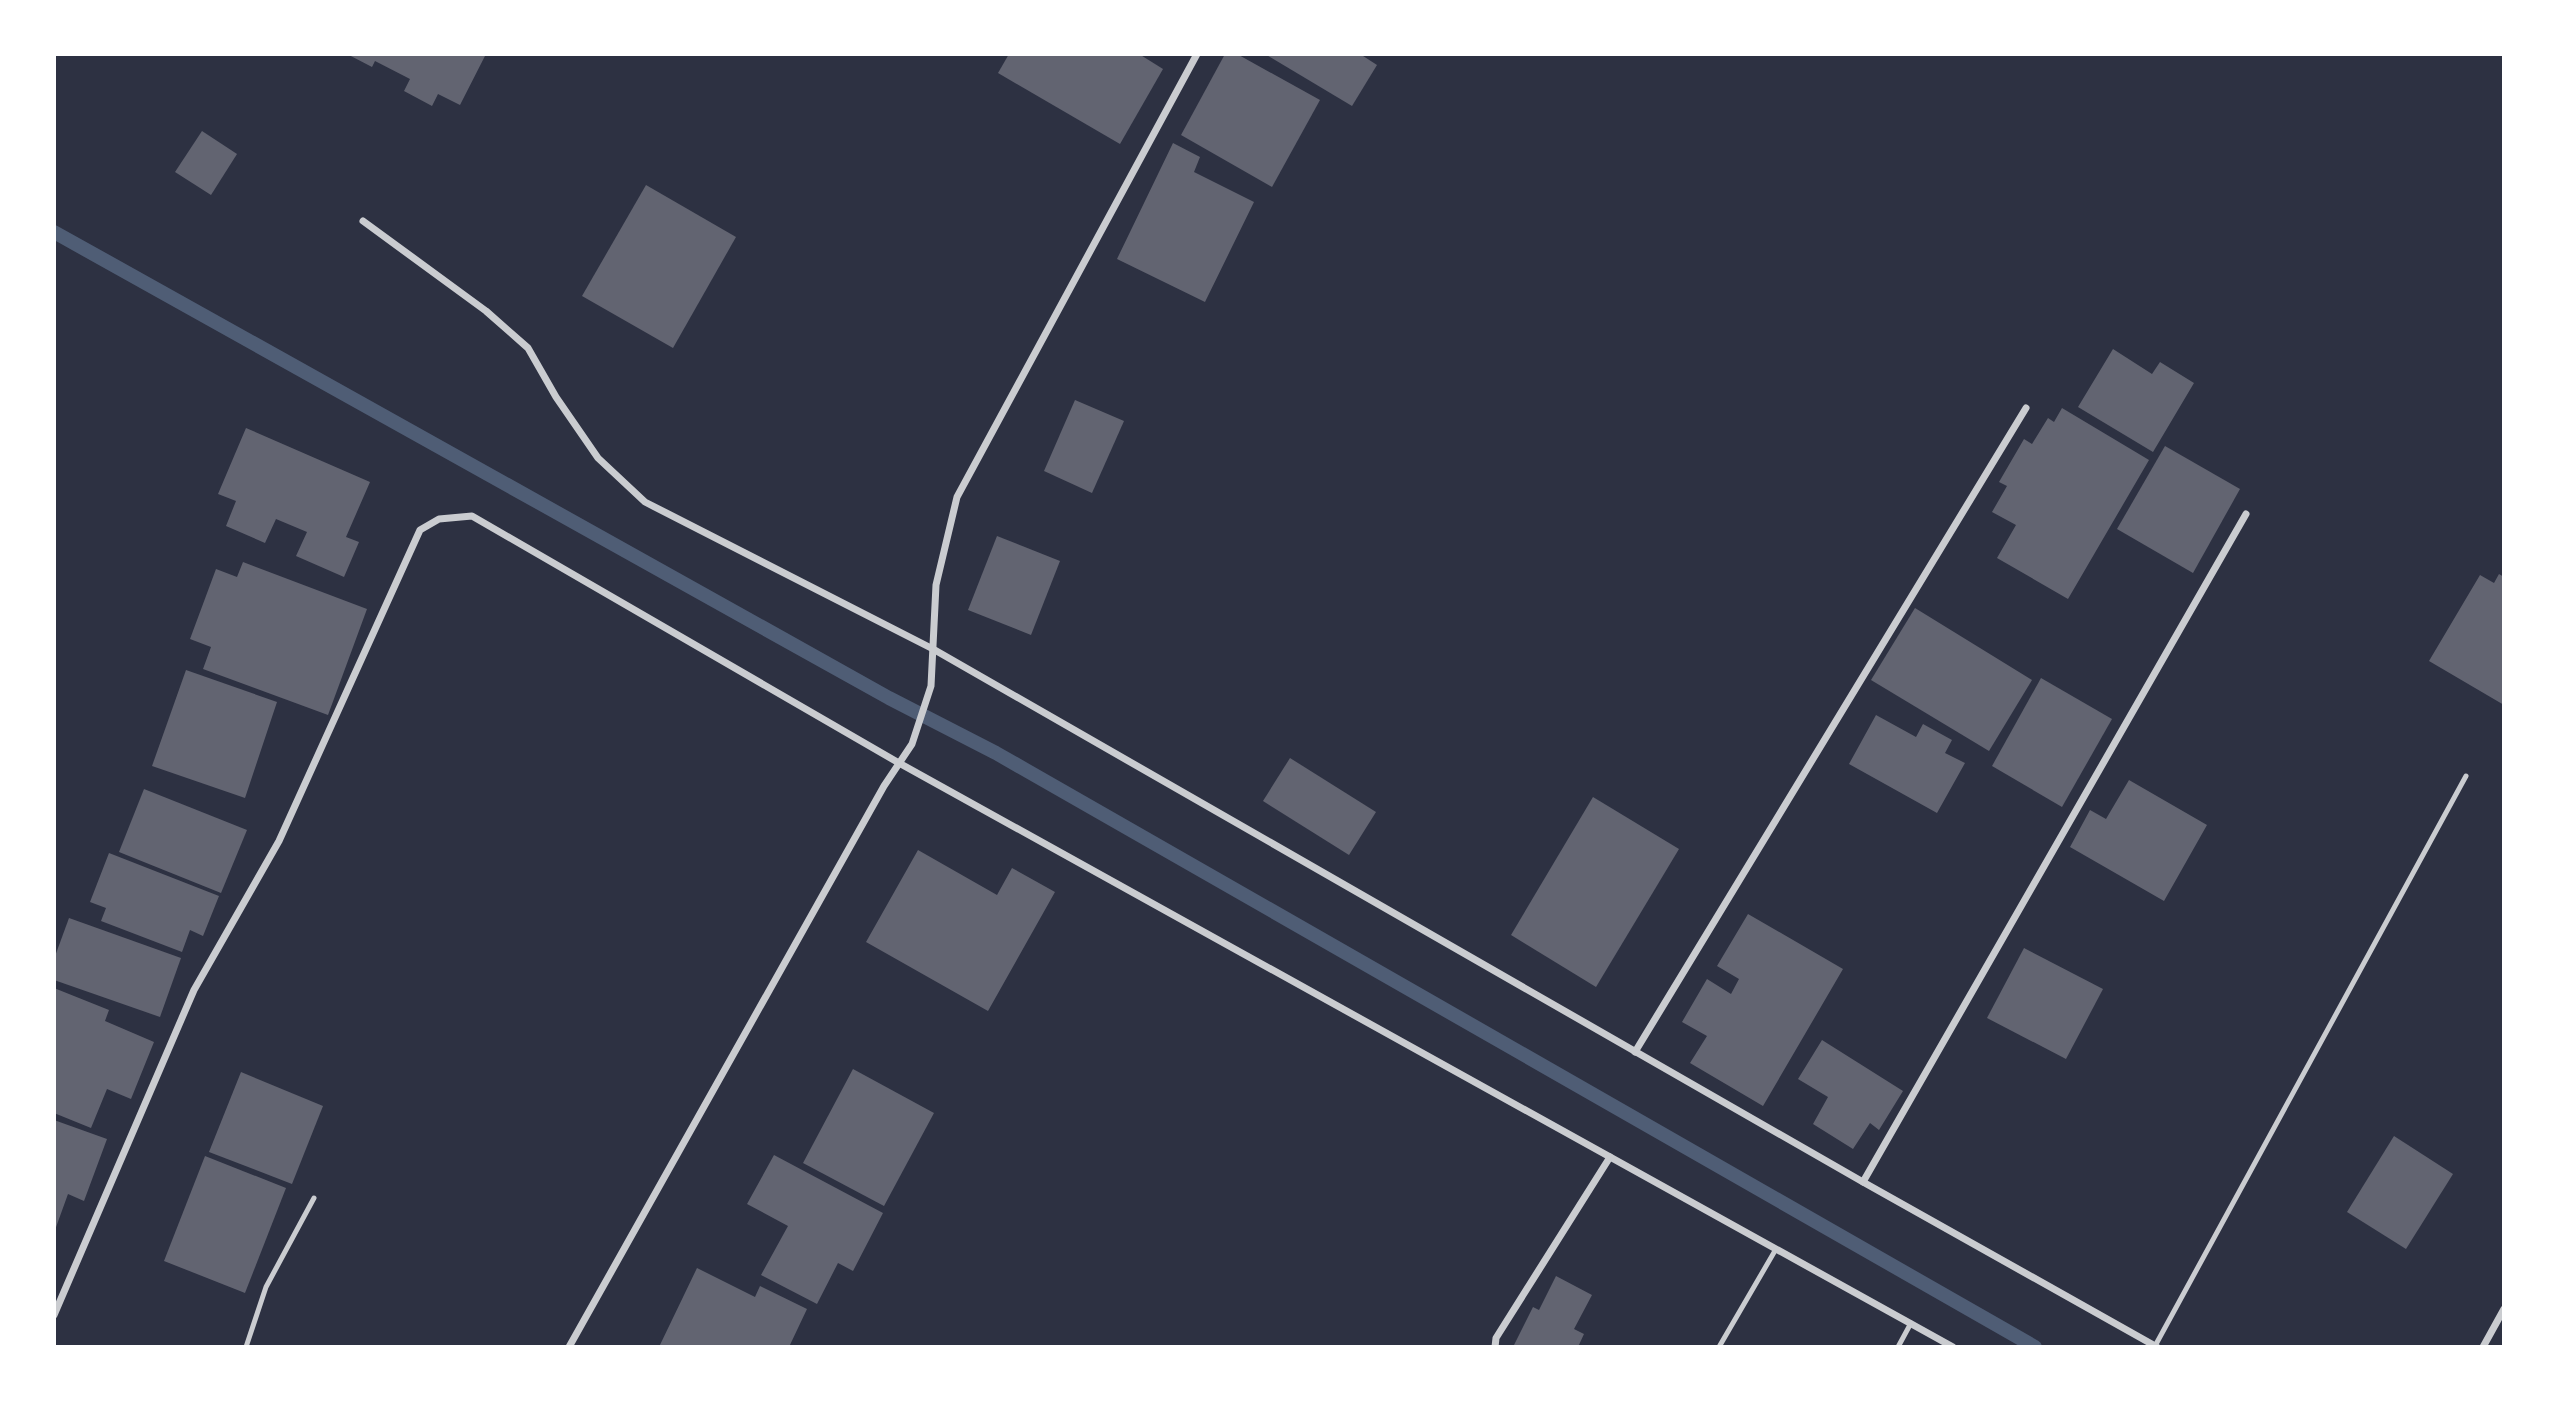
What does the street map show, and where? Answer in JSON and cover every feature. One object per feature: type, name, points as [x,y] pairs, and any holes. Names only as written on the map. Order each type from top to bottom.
[{"type":"street","points":[[569,1347],[912,744],[931,687],[936,585],[957,497],[1197,54]]},
{"type":"street","points":[[363,221],[486,311],[528,348],[556,397],[598,458],[645,502],[933,649],[1863,1182],[2156,1346]]},
{"type":"street","points":[[1635,1052],[2026,408]]},
{"type":"street","points":[[1863,1182],[2246,514]]},
{"type":"street","points":[[54,1315],[194,990],[279,841],[420,530],[439,519],[472,516],[899,763],[1953,1347]]},
{"type":"street","points":[[1495,1347],[1496,1338],[1610,1157]]},
{"type":"street","points":[[2483,1347],[2504,1309]]},
{"type":"lane","points":[[2156,1346],[2466,776]]},
{"type":"lane","points":[[246,1347],[266,1287],[314,1198]]},
{"type":"lane","points":[[1719,1347],[1776,1249]]},
{"type":"lane","points":[[1898,1347],[1911,1323]]},
{"type":"building","points":[[347,54],[486,54],[460,105],[438,94],[432,106],[404,91],[410,79],[375,61],[372,67]]},
{"type":"building","points":[[1009,54],[1139,54],[1163,69],[1120,144],[998,73]]},
{"type":"building","points":[[1225,54],[1237,54],[1320,100],[1272,187],[1181,135]]},
{"type":"building","points":[[1265,54],[1360,54],[1377,65],[1352,106]]},
{"type":"building","points":[[202,131],[237,154],[211,195],[175,172]]},
{"type":"building","points":[[1173,143],[1200,157],[1194,172],[1254,202],[1205,302],[1117,259]]},
{"type":"building","points":[[646,185],[736,237],[673,348],[582,296]]},
{"type":"building","points":[[2113,349],[2152,374],[2160,362],[2194,383],[2153,452],[2078,407]]},
{"type":"building","points":[[1075,400],[1124,421],[1092,493],[1044,471]]},
{"type":"building","points":[[2062,408],[2149,460],[2068,599],[1997,558],[2016,525],[1992,512],[2007,486],[1999,482],[2024,439],[2032,444],[2048,418],[2054,422]]},
{"type":"building","points":[[246,428],[370,482],[346,537],[359,542],[344,577],[296,556],[307,532],[276,519],[265,543],[226,526],[236,501],[218,494]]},
{"type":"building","points":[[2165,446],[2240,489],[2193,573],[2117,529]]},
{"type":"building","points":[[997,536],[1060,561],[1031,635],[968,610]]},
{"type":"building","points":[[243,562],[367,609],[328,715],[203,669],[211,647],[190,639],[216,569],[237,577]]},
{"type":"building","points":[[2499,574],[2504,577],[2504,705],[2429,661],[2480,575],[2494,583]]},
{"type":"building","points":[[1915,608],[2032,680],[1989,751],[1871,680]]},
{"type":"building","points":[[186,670],[277,702],[245,798],[152,766]]},
{"type":"building","points":[[2041,678],[2112,719],[2062,807],[1992,766]]},
{"type":"building","points":[[1876,715],[1916,737],[1923,724],[1952,740],[1945,753],[1965,763],[1937,813],[1849,764]]},
{"type":"building","points":[[1290,758],[1376,812],[1349,855],[1263,801]]},
{"type":"building","points":[[2129,780],[2207,825],[2164,901],[2070,847],[2090,810],[2106,819]]},
{"type":"building","points":[[144,789],[247,830],[221,893],[119,852]]},
{"type":"building","points":[[1593,797],[1679,849],[1596,987],[1511,935]]},
{"type":"building","points":[[918,850],[997,895],[1012,868],[1055,892],[988,1011],[866,942]]},
{"type":"building","points":[[109,853],[219,896],[203,936],[190,930],[182,952],[101,921],[106,908],[90,902]]},
{"type":"building","points":[[1748,914],[1843,969],[1763,1106],[1690,1063],[1707,1036],[1682,1022],[1707,979],[1731,994],[1739,979],[1717,966]]},
{"type":"building","points":[[69,918],[181,958],[160,1017],[54,980],[54,959]]},
{"type":"building","points":[[2024,948],[2103,989],[2066,1059],[1987,1018]]},
{"type":"building","points":[[54,988],[109,1010],[105,1021],[154,1042],[131,1099],[107,1089],[91,1128],[54,1113]]},
{"type":"building","points":[[1822,1040],[1903,1091],[1879,1130],[1870,1123],[1853,1149],[1813,1124],[1828,1097],[1798,1079]]},
{"type":"building","points":[[853,1069],[934,1113],[884,1206],[803,1163]]},
{"type":"building","points":[[241,1072],[323,1106],[292,1184],[209,1152]]},
{"type":"building","points":[[54,1120],[107,1139],[84,1201],[68,1194],[55,1230]]},
{"type":"building","points":[[2394,1136],[2453,1174],[2406,1249],[2347,1212]]},
{"type":"building","points":[[774,1155],[883,1213],[853,1271],[838,1263],[817,1304],[761,1275],[788,1226],[747,1204]]},
{"type":"building","points":[[205,1156],[286,1188],[245,1293],[164,1261]]},
{"type":"building","points":[[697,1268],[755,1297],[760,1286],[807,1309],[789,1347],[659,1347]]},
{"type":"building","points":[[1556,1276],[1592,1295],[1574,1329],[1584,1334],[1578,1347],[1513,1347],[1533,1307],[1539,1310]]},
{"type":"waterway","points":[[54,232],[889,698],[996,753],[2035,1347]]}]
